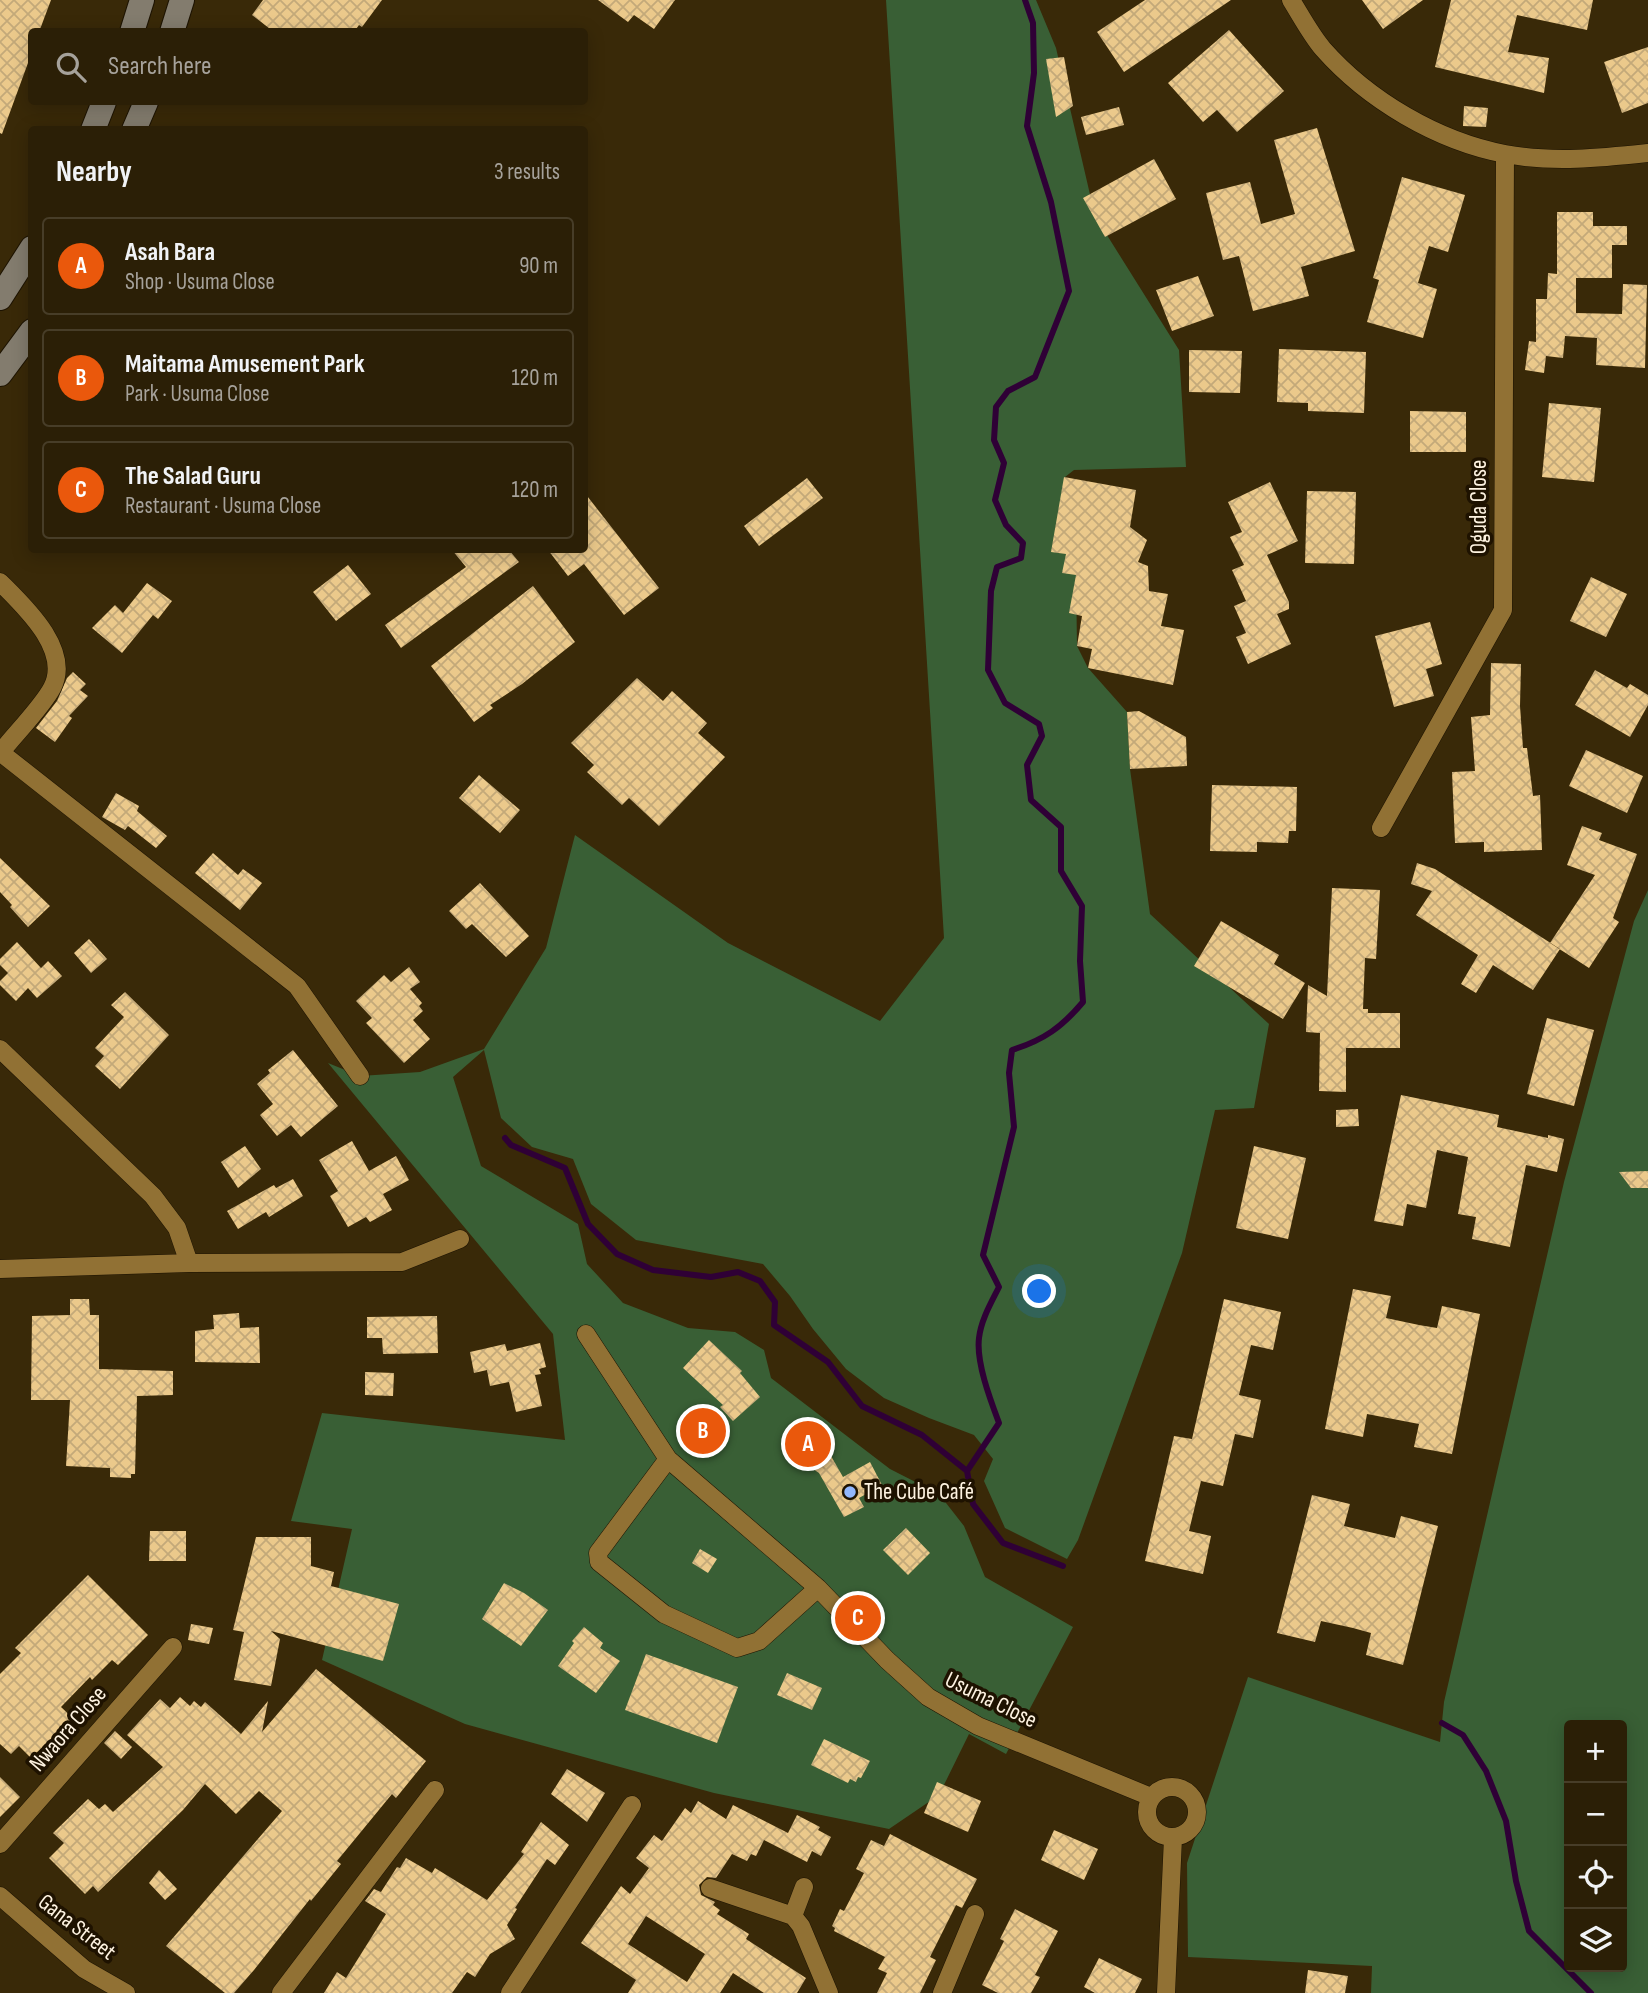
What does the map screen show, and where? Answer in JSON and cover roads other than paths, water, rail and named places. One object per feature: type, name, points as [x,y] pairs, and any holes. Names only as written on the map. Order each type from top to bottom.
[{"type":"street","points":[[133,28],[142,0]]},
{"type":"street","points":[[173,28],[182,0]]},
{"type":"street","points":[[1291,0],[1321,47],[1349,76],[1426,127],[1469,144],[1505,154],[1590,159],[1648,153]]},
{"type":"street","points":[[95,126],[103,105]]},
{"type":"street","points":[[136,126],[145,105]]},
{"type":"street","name":"Oguda Close","points":[[1381,828],[1503,610],[1505,154]]},
{"type":"street","points":[[0,298],[28,254]]},
{"type":"street","points":[[0,374],[28,336]]},
{"type":"street","points":[[0,582],[37,620],[53,653],[56,671],[52,687],[1,752],[297,986],[360,1076]]},
{"type":"street","points":[[0,1049],[153,1196],[177,1228],[189,1263]]},
{"type":"street","points":[[0,1269],[189,1263],[402,1262],[460,1239]]},
{"type":"street","name":"Usuma Close","points":[[586,1334],[668,1459],[818,1588],[887,1660],[928,1697],[978,1726],[1151,1797]]},
{"type":"street","points":[[668,1459],[601,1546],[598,1553],[599,1562],[664,1614],[737,1648],[759,1641],[818,1588]]},
{"type":"street","name":"Nwaora Close","points":[[0,1844],[173,1647]]},
{"type":"street","points":[[1165,1787],[1183,1788],[1196,1800],[1198,1817],[1189,1832],[1173,1838],[1155,1832],[1146,1815],[1151,1797],[1165,1787]]},
{"type":"street","points":[[281,1993],[435,1790]]},
{"type":"street","points":[[510,1993],[632,1805]]},
{"type":"street","points":[[1166,1993],[1173,1838]]},
{"type":"street","points":[[793,1916],[804,1887]]},
{"type":"street","points":[[710,1888],[793,1916],[800,1926],[829,1993]]},
{"type":"street","name":"Gana Street","points":[[0,1896],[84,1969],[126,1993]]},
{"type":"street","points":[[942,1993],[975,1914]]},
{"type":"waterway","points":[[967,1471],[999,1423],[984,1380],[979,1338],[999,1287],[983,1255],[1014,1127],[1009,1073],[1012,1050],[1052,1032],[1083,1002],[1080,961],[1082,906],[1061,871],[1061,827],[1031,800],[1027,765],[1042,736],[1039,724],[1005,703],[988,670],[991,591],[997,567],[1021,558],[1023,543],[1006,525],[995,500],[1004,463],[994,440],[996,407],[1008,391],[1035,377],[1069,291],[1051,202],[1027,126],[1034,73],[1033,23],[1025,0]]},
{"type":"waterway","points":[[505,1138],[511,1145],[565,1168],[588,1224],[617,1254],[653,1270],[711,1277],[738,1272],[760,1281],[775,1302],[774,1325],[828,1362],[862,1406],[922,1435],[967,1471],[973,1504],[1003,1543],[1063,1566]]},
{"type":"waterway","points":[[1442,1723],[1463,1735],[1486,1771],[1506,1821],[1516,1881],[1529,1931],[1591,1993]]},
{"type":"place","name":"Maitama Amusement Park","points":[[703,1431]]},
{"type":"place","name":"Asah Bara","points":[[808,1444]]},
{"type":"place","name":"The Cube Café","points":[[850,1492]]},
{"type":"place","name":"The Salad Guru","points":[[858,1618]]}]
